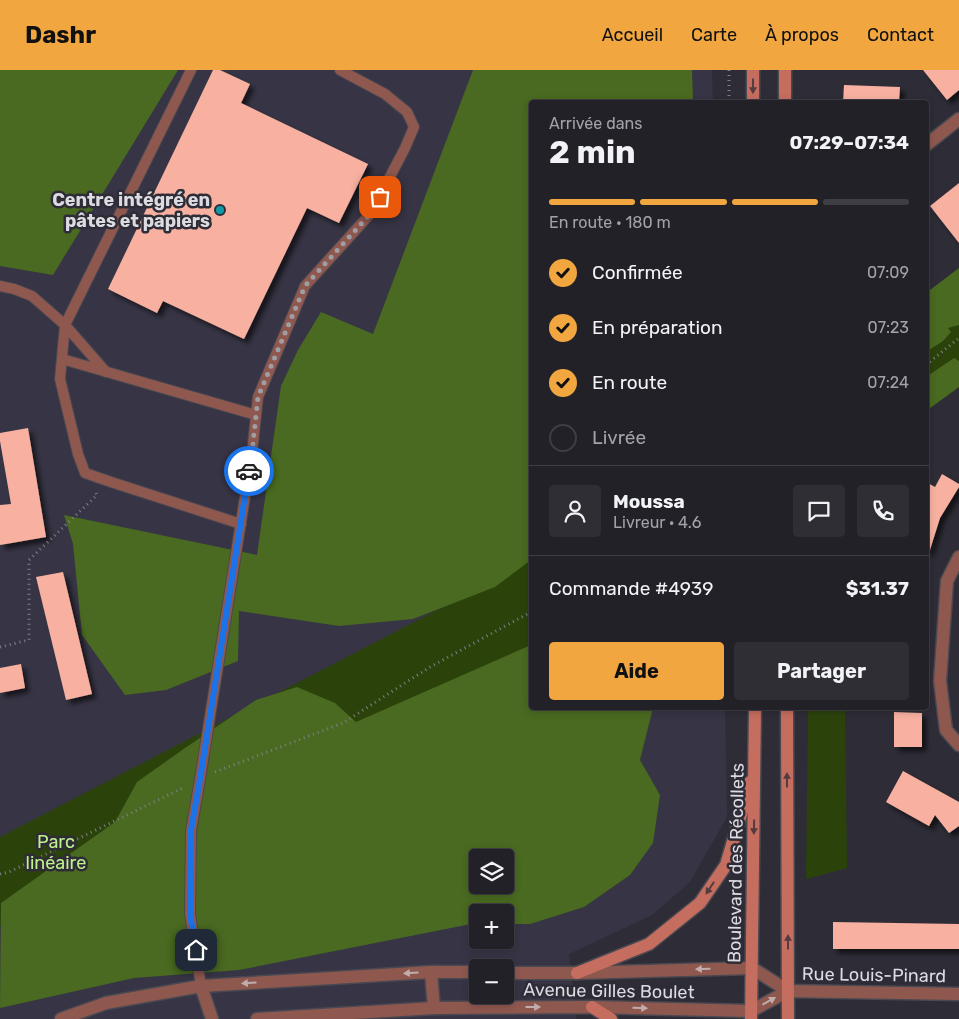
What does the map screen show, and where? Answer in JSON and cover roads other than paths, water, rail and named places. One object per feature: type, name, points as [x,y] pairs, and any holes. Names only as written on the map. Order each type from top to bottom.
[{"type":"main road","points":[[753,70],[753,100]]},
{"type":"main road","points":[[785,70],[785,100]]},
{"type":"main road","name":"Boulevard des Récollets","points":[[751,1015],[755,710]]},
{"type":"main road","points":[[787,710],[788,1019]]},
{"type":"main road","points":[[577,973],[650,944],[700,903],[726,865],[755,761]]},
{"type":"main road","points":[[592,1007],[611,1019]]},
{"type":"street","points":[[929,143],[959,119]]},
{"type":"street","points":[[959,557],[948,581],[940,681],[946,730],[959,745]]},
{"type":"street","name":"Rue Louis-Pinard","points":[[752,968],[788,991],[959,994]]},
{"type":"street","name":"Avenue Gilles Boulet","points":[[514,973],[752,968]]},
{"type":"street","points":[[431,972],[434,1008]]},
{"type":"street","points":[[61,1019],[106,1004],[201,986],[431,972],[469,972]]},
{"type":"street","points":[[201,986],[212,1019]]},
{"type":"street","name":"Rue Louis-Pinard","points":[[751,1015],[788,991]]},
{"type":"street","name":"Avenue Gilles Boulet","points":[[257,1019],[434,1008],[592,1007],[751,1015]]},
{"type":"lane","points":[[192,70],[65,325],[60,378],[78,454],[86,473],[240,524]]},
{"type":"lane","points":[[201,986],[190,914],[191,830],[252,453],[258,397],[305,286],[371,213],[414,127],[406,112],[385,94],[340,70]]},
{"type":"lane","points":[[0,286],[32,296],[65,325],[106,372]]},
{"type":"lane","points":[[62,359],[256,415]]},
{"type":"place","name":"Centre intégré en pâtes et papiers","points":[[220,210]]},
{"type":"park label","name":"Parc linéaire","points":[[56,852]]}]
